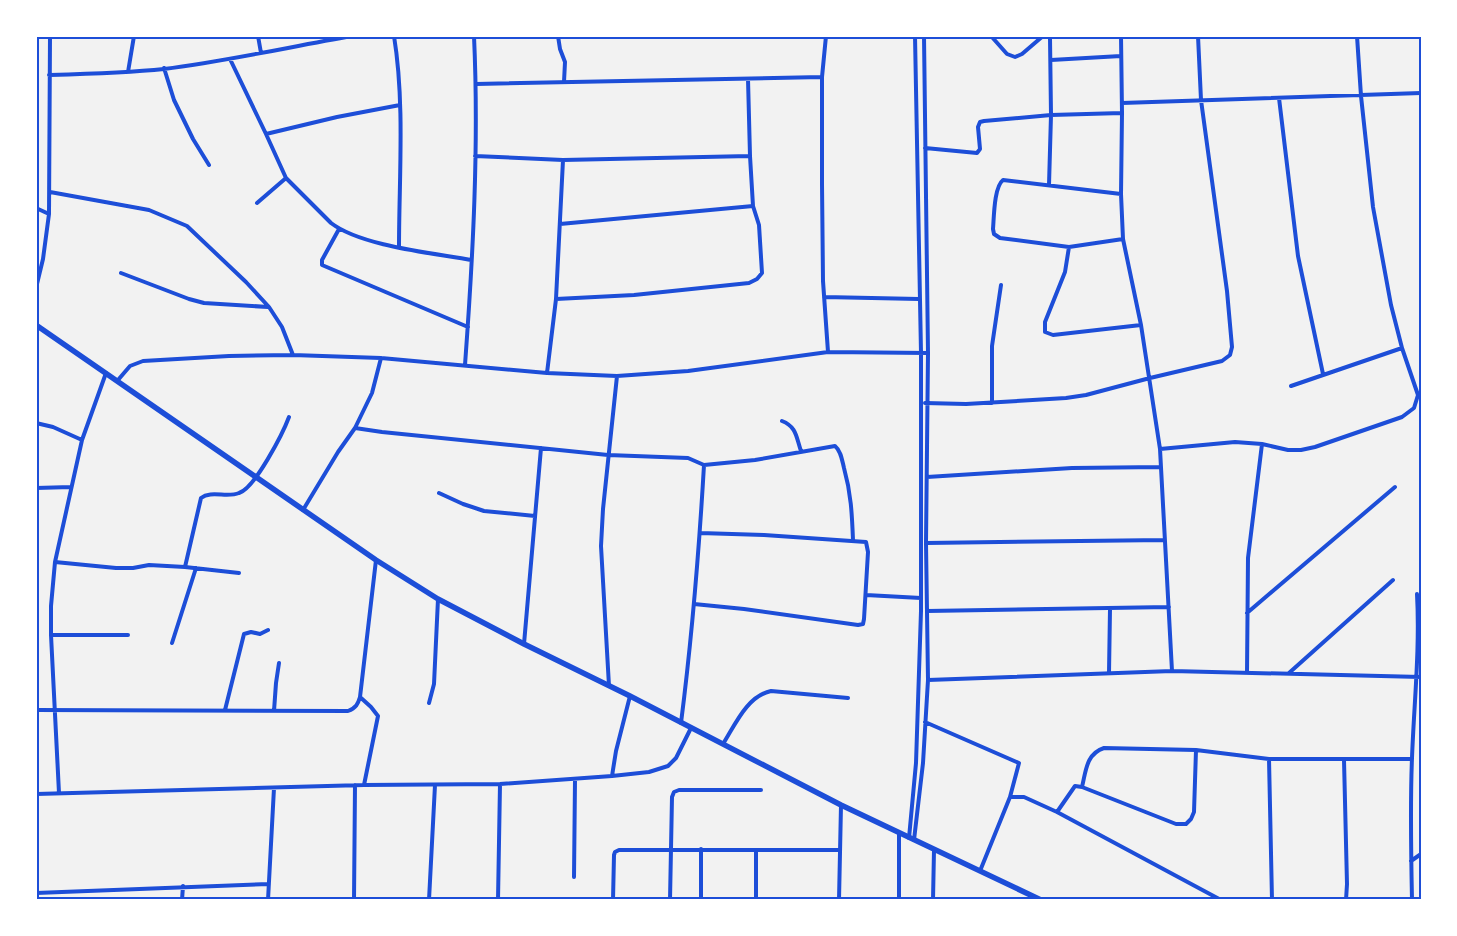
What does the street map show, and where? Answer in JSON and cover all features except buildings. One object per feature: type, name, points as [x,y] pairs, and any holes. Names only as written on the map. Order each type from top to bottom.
[{"type":"main road","points":[[36,325],[376,560],[438,598],[524,644],[630,696],[841,805],[1041,900]]},
{"type":"street","points":[[36,288],[43,259],[49,214],[50,36]]},
{"type":"street","points":[[128,72],[134,36]]},
{"type":"street","points":[[258,36],[261,53]]},
{"type":"street","points":[[49,75],[128,72],[164,68],[230,59],[352,36]]},
{"type":"street","points":[[394,36],[399,72],[400,105],[399,247]]},
{"type":"street","points":[[465,365],[475,156],[476,84],[474,36]]},
{"type":"street","points":[[558,36],[565,62],[564,82]]},
{"type":"street","points":[[826,36],[822,77],[824,297],[828,352]]},
{"type":"street","points":[[911,839],[918,716],[921,598],[921,353],[915,36]]},
{"type":"street","points":[[911,839],[928,680],[926,543],[928,353],[924,36]]},
{"type":"street","points":[[990,36],[1007,54],[1015,57],[1022,54],[1043,36]]},
{"type":"street","points":[[1048,36],[1050,38],[1052,115],[1049,185]]},
{"type":"street","points":[[1121,36],[1120,194],[1124,239],[1141,325],[1160,449],[1172,671]]},
{"type":"street","points":[[920,403],[992,403],[1079,396],[1222,361],[1230,355],[1232,347],[1227,292],[1201,100],[1198,36]]},
{"type":"street","points":[[1160,449],[1235,442],[1262,444],[1288,450],[1301,450],[1402,417],[1414,408],[1420,394],[1402,348],[1391,305],[1373,207],[1361,96],[1358,36]]},
{"type":"street","points":[[1051,60],[1122,56]]},
{"type":"street","points":[[230,59],[286,178],[320,213],[339,229],[373,242],[471,260]]},
{"type":"street","points":[[164,68],[174,100],[209,165]]},
{"type":"street","points":[[476,84],[822,77]]},
{"type":"street","points":[[556,299],[634,295],[752,282],[762,273],[759,225],[753,206],[748,79]]},
{"type":"street","points":[[1122,103],[1421,93]]},
{"type":"street","points":[[1280,98],[1298,256],[1323,374]]},
{"type":"street","points":[[266,134],[337,117],[400,105]]},
{"type":"street","points":[[926,148],[977,152],[980,149],[978,127],[980,122],[1052,115],[1122,113]]},
{"type":"street","points":[[475,156],[563,160],[750,156]]},
{"type":"street","points":[[547,373],[556,299],[563,160]]},
{"type":"street","points":[[257,203],[286,178]]},
{"type":"street","points":[[1120,194],[1008,180],[1000,181],[997,188],[994,234],[1000,238],[1069,247],[1124,239]]},
{"type":"street","points":[[50,192],[149,210],[187,226],[246,282],[269,307],[282,327],[293,355]]},
{"type":"street","points":[[560,224],[753,206]]},
{"type":"street","points":[[36,208],[49,214]]},
{"type":"street","points":[[339,229],[322,260],[322,265],[468,327]]},
{"type":"street","points":[[1069,247],[1065,272],[1046,322],[1045,332],[1053,335],[1141,325]]},
{"type":"street","points":[[120,273],[204,303],[269,307]]},
{"type":"street","points":[[992,403],[992,346],[1001,285]]},
{"type":"street","points":[[824,297],[919,300]]},
{"type":"street","points":[[1291,386],[1402,348]]},
{"type":"street","points":[[118,380],[130,366],[143,362],[230,356],[293,355],[381,358],[547,373],[617,376],[688,371],[828,352],[928,353]]},
{"type":"street","points":[[303,510],[338,452],[355,428],[372,393],[381,358]]},
{"type":"street","points":[[59,793],[50,635],[55,562],[82,440],[106,372]]},
{"type":"street","points":[[609,686],[601,546],[608,455],[617,376]]},
{"type":"street","points":[[185,567],[201,498],[209,495],[239,493],[246,488],[272,453],[289,417]]},
{"type":"street","points":[[782,421],[791,425],[801,451]]},
{"type":"street","points":[[36,423],[53,426],[82,440]]},
{"type":"street","points":[[355,428],[608,455],[688,458],[704,465],[755,460],[831,446],[838,448],[850,490],[853,540]]},
{"type":"street","points":[[1246,673],[1248,558],[1262,444]]},
{"type":"street","points":[[524,644],[541,448]]},
{"type":"street","points":[[681,723],[694,604],[704,465]]},
{"type":"street","points":[[927,477],[1062,468],[1161,467]]},
{"type":"street","points":[[36,488],[71,487]]},
{"type":"street","points":[[1247,613],[1395,487]]},
{"type":"street","points":[[439,493],[484,511],[535,516]]},
{"type":"street","points":[[694,604],[862,625],[864,623],[868,545],[864,540],[764,534],[700,533]]},
{"type":"street","points":[[926,543],[1165,540]]},
{"type":"street","points":[[36,710],[348,711],[355,707],[360,697],[376,560]]},
{"type":"street","points":[[55,562],[116,568],[149,566],[185,567],[238,573]]},
{"type":"street","points":[[172,643],[196,568]]},
{"type":"street","points":[[1289,673],[1393,580]]},
{"type":"street","points":[[1412,900],[1412,759],[1418,677],[1419,615],[1417,594]]},
{"type":"street","points":[[866,595],[921,598]]},
{"type":"street","points":[[429,703],[434,684],[438,598]]},
{"type":"street","points":[[927,611],[1169,607]]},
{"type":"street","points":[[1109,673],[1110,609]]},
{"type":"street","points":[[226,710],[244,634],[251,632],[260,634],[268,630]]},
{"type":"street","points":[[50,635],[128,635]]},
{"type":"street","points":[[274,711],[279,664]]},
{"type":"street","points":[[928,680],[1172,671],[1418,677]]},
{"type":"street","points":[[723,744],[747,707],[763,692],[771,691],[848,698]]},
{"type":"street","points":[[612,776],[616,751],[630,696]]},
{"type":"street","points":[[360,697],[378,716],[364,785]]},
{"type":"street","points":[[925,722],[1019,763],[1010,797],[980,871]]},
{"type":"street","points":[[36,794],[354,785],[500,784],[575,780],[649,772],[668,766],[676,758],[691,728]]},
{"type":"street","points":[[1082,787],[1090,757],[1104,748],[1196,750],[1270,760],[1412,759]]},
{"type":"street","points":[[1057,812],[1075,786],[1082,787],[1176,824],[1186,824],[1194,812],[1196,750]]},
{"type":"street","points":[[1270,760],[1272,900]]},
{"type":"street","points":[[1344,760],[1346,900]]},
{"type":"street","points":[[574,877],[575,780]]},
{"type":"street","points":[[498,900],[500,784]]},
{"type":"street","points":[[354,785],[354,900]]},
{"type":"street","points":[[428,900],[435,785]]},
{"type":"street","points":[[268,900],[274,788]]},
{"type":"street","points":[[670,900],[672,797],[675,791],[761,790]]},
{"type":"street","points":[[1010,797],[1024,797],[1057,812],[1221,900]]},
{"type":"street","points":[[839,900],[841,805]]},
{"type":"street","points":[[899,900],[900,834]]},
{"type":"street","points":[[701,849],[701,900]]},
{"type":"street","points":[[613,900],[615,852],[619,850],[839,850]]},
{"type":"street","points":[[756,850],[756,900]]},
{"type":"street","points":[[933,900],[934,850]]},
{"type":"street","points":[[1411,861],[1421,854]]},
{"type":"street","points":[[36,893],[269,884]]},
{"type":"street","points":[[182,900],[183,886]]}]
